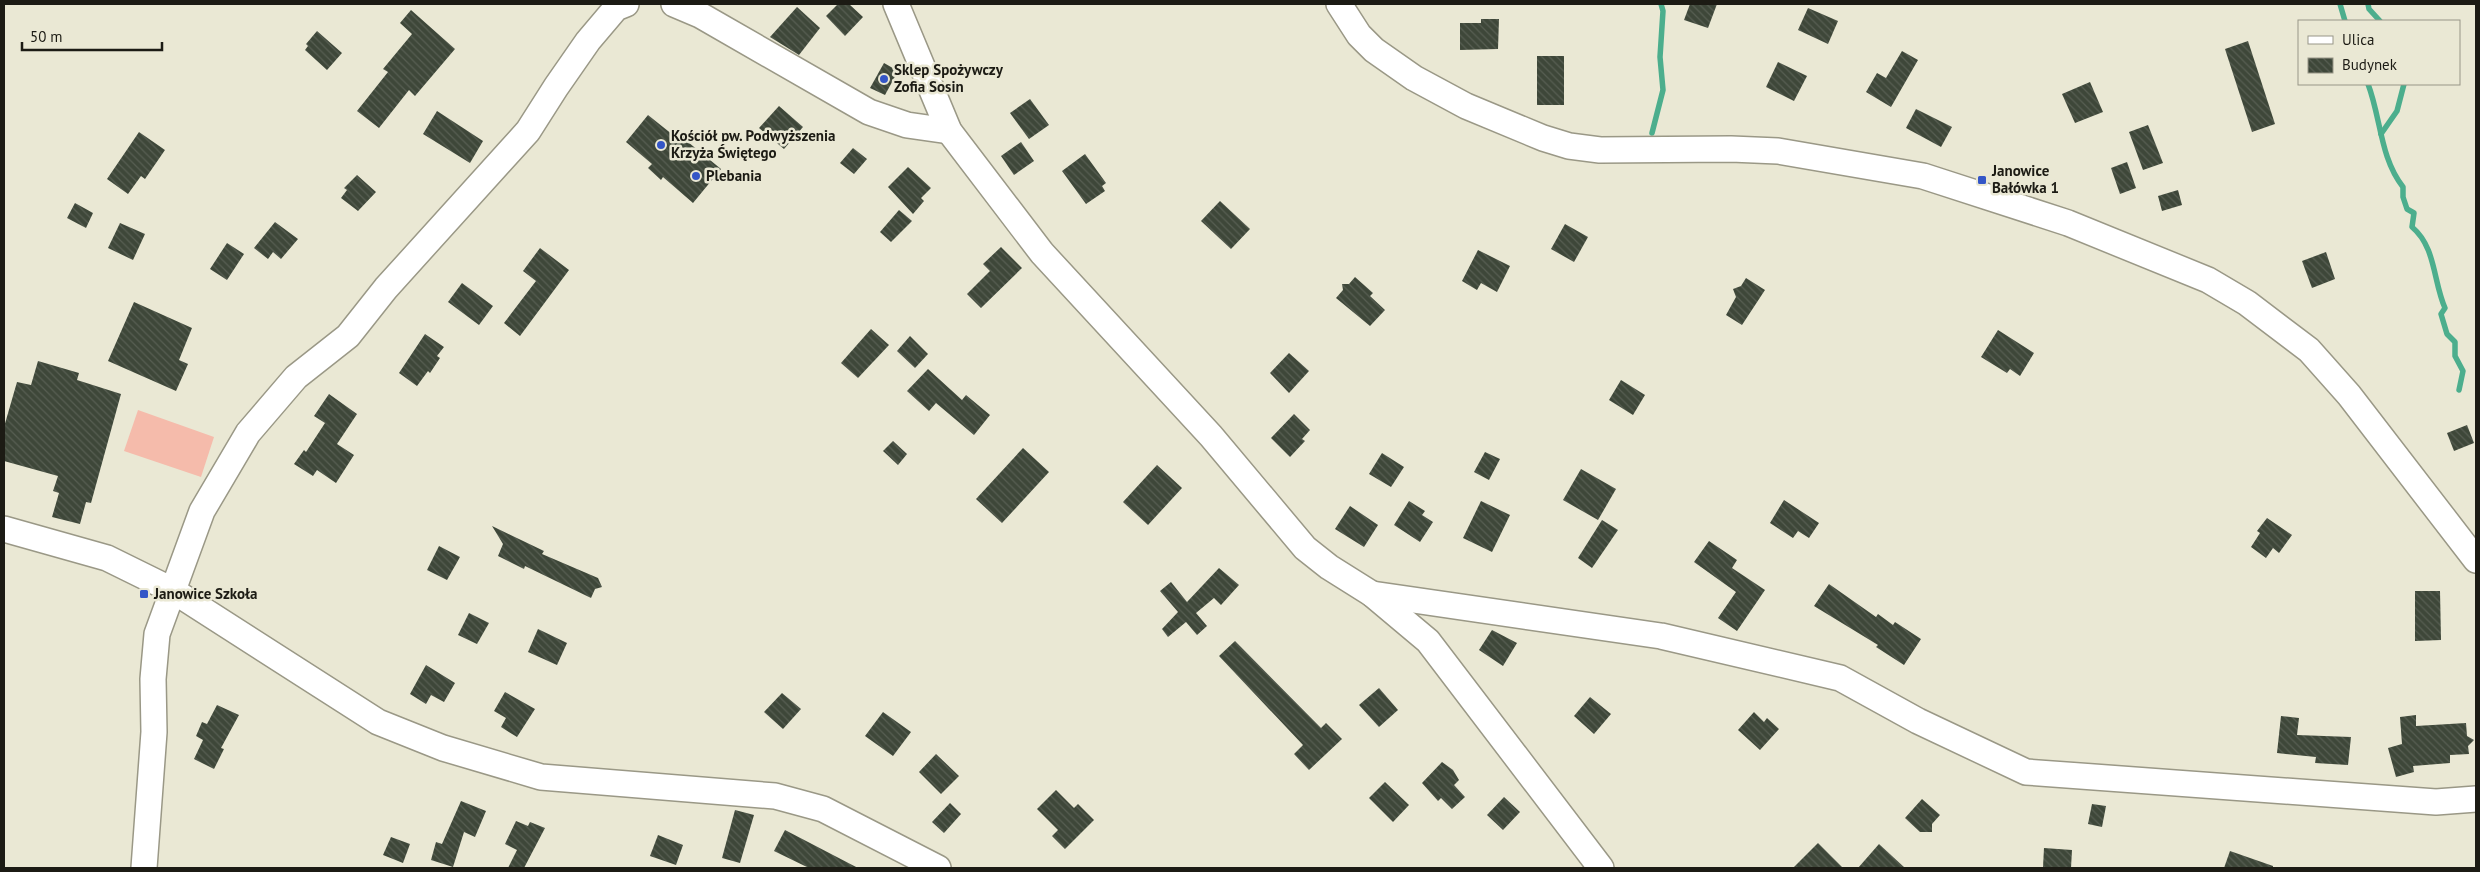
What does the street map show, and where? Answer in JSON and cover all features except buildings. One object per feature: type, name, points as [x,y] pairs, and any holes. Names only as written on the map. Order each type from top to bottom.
[{"type":"street","points":[[144,868],[154,732],[153,679],[157,634],[202,511],[248,433],[296,377],[348,336],[386,288],[528,131],[588,41],[616,8],[626,4]]},
{"type":"street","points":[[674,4],[700,15],[869,112],[907,125],[949,131]]},
{"type":"street","points":[[896,4],[949,131],[1042,253],[1211,436],[1305,548],[1329,567],[1372,594],[1428,641],[1601,868]]},
{"type":"street","points":[[1339,4],[1359,35],[1374,50],[1414,78],[1466,106],[1543,138],[1568,146],[1600,150],[1731,149],[1778,151],[1915,174],[2068,223],[2208,280],[2247,303],[2309,350],[2349,395],[2476,560]]},
{"type":"street","points":[[4,529],[107,558],[172,590],[378,722],[443,748],[541,777],[775,796],[823,809],[938,868]]},
{"type":"street","points":[[1372,594],[1661,636],[1840,678],[1918,721],[2026,772],[2436,802],[2476,799]]},
{"type":"shaded area","points":[[138,410],[214,437],[201,477],[124,451]]},
{"type":"waterway","points":[[1652,133],[1663,90],[1660,57],[1663,11],[1661,4]]},
{"type":"waterway","points":[[2340,4],[2345,20]]},
{"type":"waterway","points":[[2368,4],[2369,9],[2379,20]]},
{"type":"waterway","points":[[2368,85],[2385,151],[2395,176],[2403,187],[2403,197],[2407,209],[2414,213],[2412,227],[2420,235],[2430,254],[2445,308],[2441,314],[2447,334],[2455,342],[2455,356],[2463,371],[2459,390]]},
{"type":"waterway","points":[[2381,134],[2397,111],[2404,85]]},
{"type":"place","name":"Sklep Spożywczy Zofia Sosin","points":[[884,79]]},
{"type":"place","name":"Kościół pw. Podwyższenia Krzyża Świętego","points":[[661,145]]},
{"type":"place","name":"Plebania","points":[[696,176]]},
{"type":"place","name":"Janowice Bałówka 1","points":[[1982,180]]},
{"type":"place","name":"Janowice Szkoła","points":[[144,594]]}]
